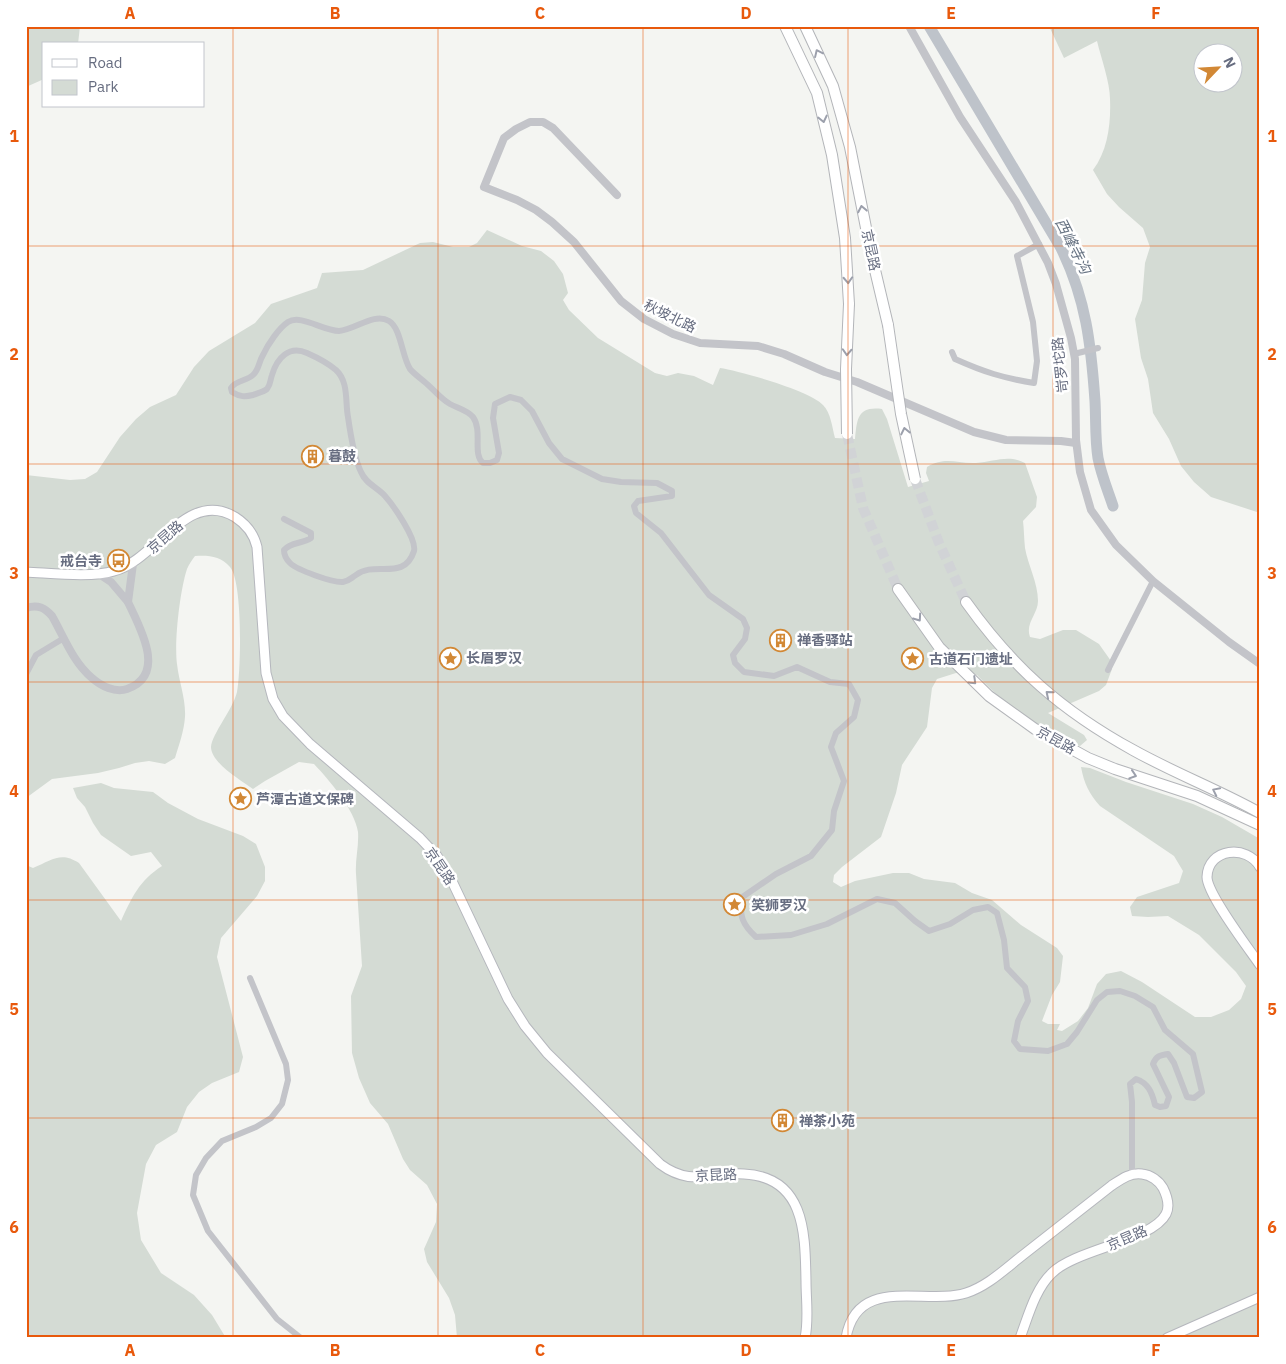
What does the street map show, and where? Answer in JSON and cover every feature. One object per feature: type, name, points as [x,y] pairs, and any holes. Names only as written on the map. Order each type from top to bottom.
[{"type":"highway","name":"京昆路","points":[[785,26],[817,93],[832,155],[845,238],[849,304],[846,369],[847,434]]},
{"type":"highway","name":"京昆路","points":[[805,26],[833,86],[847,138],[888,325],[901,414],[915,479]]},
{"type":"highway","name":"京昆路","points":[[898,589],[939,647],[989,696],[1034,729],[1115,770],[1197,796],[1260,825]]},
{"type":"highway","points":[[966,602],[1011,659],[1048,694],[1087,724],[1134,751],[1260,813]]},
{"type":"main road","name":"京昆路","points":[[26,572],[99,574],[114,572],[133,564],[183,520],[193,514],[204,510],[214,510],[233,515],[241,521],[249,529],[255,540],[259,558],[266,674],[273,699],[283,716],[315,750],[414,833],[437,856],[451,879],[508,998],[525,1026],[547,1053],[660,1164],[676,1174],[693,1178],[731,1174],[754,1175],[772,1181],[789,1196],[798,1211],[803,1231],[807,1313],[805,1338]]},
{"type":"main road","points":[[1260,866],[1248,854],[1237,851],[1225,852],[1209,868],[1207,878],[1210,890],[1260,965]]},
{"type":"main road","points":[[846,1338],[850,1324],[856,1314],[874,1300],[895,1296],[947,1297],[968,1293],[976,1289],[1111,1186],[1132,1174]]},
{"type":"main road","name":"京昆路","points":[[1020,1338],[1038,1293],[1051,1273],[1068,1262],[1152,1227],[1165,1215],[1168,1208],[1168,1200],[1162,1186],[1157,1180],[1149,1176],[1132,1174]]},
{"type":"main road","points":[[1167,1338],[1260,1297]]},
{"type":"street","name":"岢罗坨路","points":[[910,26],[960,117],[1016,202],[1039,244],[1056,284],[1074,354],[1076,443],[1080,472],[1091,510],[1116,545],[1153,581],[1229,642],[1260,664]]},
{"type":"street","name":"秋坡北路","points":[[618,195],[554,128],[543,122],[530,122],[504,138],[484,188],[517,200],[536,210],[552,222],[574,242],[621,301],[644,319],[673,334],[700,343],[758,346],[784,354],[825,372],[857,382],[974,432],[1006,440],[1076,443]]},
{"type":"street","points":[[952,352],[955,359],[986,373],[1034,383],[1037,360],[1033,322],[1017,256],[1039,244]]},
{"type":"street","points":[[284,519],[311,533],[311,538],[303,543],[287,547],[284,550],[284,556],[296,567],[335,582],[350,580],[364,570],[372,568],[400,568],[406,564],[413,553],[413,540],[407,529],[385,496],[365,480],[360,471],[348,419],[346,389],[337,371],[308,354],[292,350],[284,353],[277,361],[271,383],[267,389],[245,397],[238,396],[232,392],[233,384],[253,375],[263,354],[281,329],[287,322],[294,319],[330,330],[341,331],[380,318],[389,321],[395,326],[406,362],[412,371],[449,404],[472,416],[479,434],[478,457],[483,463],[497,460],[499,453],[493,418],[495,404],[510,397],[521,400],[532,411],[550,443],[562,459],[602,479],[620,482],[657,483],[672,490],[672,496],[638,501],[634,506],[636,513],[662,533],[709,595],[743,619],[747,628],[745,638],[733,655],[735,663],[744,672],[774,676],[797,667],[830,682],[850,684],[858,700],[854,717],[836,733],[831,747],[844,782],[834,811],[832,830],[811,856],[776,874],[740,898],[740,915],[746,928],[756,937],[792,935],[828,924],[877,899],[895,903],[930,931],[950,924],[972,910],[988,907],[997,913],[1004,940],[1007,968],[1025,986],[1028,1001],[1018,1022],[1014,1041],[1020,1049],[1048,1051],[1067,1044],[1077,1032],[1097,1000],[1107,992],[1120,991],[1135,996],[1153,1007],[1165,1030],[1194,1054],[1202,1092],[1194,1098],[1187,1097],[1174,1063],[1168,1054],[1155,1058],[1153,1064],[1169,1096],[1166,1106],[1160,1107],[1155,1104],[1152,1094],[1143,1082],[1136,1079],[1130,1084],[1132,1102],[1132,1174]]},
{"type":"street","points":[[1074,354],[1096,349]]},
{"type":"street","points":[[128,602],[133,564]]},
{"type":"street","points":[[26,608],[37,606],[47,610],[78,664],[92,678],[109,688],[124,690],[131,687],[140,681],[148,666],[145,641],[128,602],[111,582],[99,574]]},
{"type":"street","points":[[1108,670],[1153,581]]},
{"type":"street","points":[[26,674],[36,655],[64,638]]},
{"type":"street","points":[[250,978],[286,1064],[288,1080],[282,1104],[271,1118],[256,1127],[222,1141],[206,1158],[196,1175],[193,1195],[208,1231],[277,1319],[301,1338]]},
{"type":"green space","points":[[26,26],[80,26],[78,42],[42,42],[42,80],[26,87]]},
{"type":"green space","points":[[1049,26],[1260,26],[1260,513],[1211,497],[1194,482],[1181,466],[1169,439],[1153,413],[1135,319],[1142,300],[1145,263],[1150,247],[1143,228],[1107,194],[1093,170],[1102,154],[1108,136],[1110,108],[1109,85],[1097,41],[1064,58]]},
{"type":"green space","points":[[487,230],[522,246],[541,251],[554,261],[563,274],[568,293],[563,300],[569,310],[598,338],[655,373],[667,376],[678,373],[694,376],[713,385],[720,368],[758,377],[790,388],[816,400],[826,408],[830,416],[835,438],[855,439],[858,420],[863,412],[882,409],[887,419],[908,487],[929,481],[926,473],[927,467],[940,462],[976,463],[1013,459],[1025,463],[1037,497],[1036,507],[1023,521],[1026,554],[1038,601],[1029,627],[1030,637],[1040,639],[1063,630],[1076,630],[1099,644],[1111,661],[1112,669],[1106,685],[1099,691],[1048,713],[1084,735],[1087,740],[1080,746],[1065,741],[1037,726],[999,697],[977,675],[956,673],[937,679],[932,688],[927,727],[902,765],[896,793],[881,837],[842,867],[834,875],[833,882],[841,887],[855,881],[893,873],[909,873],[924,879],[955,883],[972,893],[992,900],[1021,925],[1057,948],[1063,956],[1060,982],[1052,995],[1042,1021],[1048,1024],[1060,1024],[1057,1030],[1062,1031],[1078,1021],[1088,1008],[1097,984],[1106,974],[1121,971],[1142,982],[1195,1017],[1211,1017],[1229,1010],[1241,999],[1246,986],[1236,972],[1199,935],[1168,916],[1132,916],[1130,907],[1137,897],[1179,883],[1183,871],[1174,856],[1100,806],[1088,788],[1081,767],[1090,768],[1193,804],[1222,817],[1260,839],[1260,1338],[457,1338],[455,1315],[449,1298],[427,1262],[424,1249],[436,1222],[437,1204],[427,1185],[410,1170],[403,1159],[388,1124],[370,1103],[359,1078],[352,1053],[351,996],[362,966],[356,874],[358,832],[356,823],[347,805],[314,764],[299,762],[253,789],[221,765],[212,753],[212,742],[237,692],[240,647],[237,590],[230,567],[223,560],[214,557],[195,556],[184,578],[178,616],[176,654],[185,717],[175,758],[165,764],[149,761],[98,773],[52,779],[26,798],[26,475],[70,480],[85,479],[97,472],[120,437],[136,419],[150,407],[176,395],[194,367],[209,351],[255,323],[271,304],[317,288],[322,273],[363,270],[420,243],[433,242],[453,247],[469,247],[477,243]]},
{"type":"green space","points":[[101,783],[114,788],[153,792],[168,803],[198,819],[243,836],[256,844],[265,867],[265,881],[257,896],[221,938],[217,957],[243,1057],[239,1072],[212,1083],[199,1092],[187,1107],[177,1132],[156,1145],[146,1164],[137,1213],[141,1240],[161,1273],[194,1295],[212,1315],[226,1338],[26,1338],[26,865],[33,868],[56,858],[73,859],[79,863],[121,921],[137,890],[147,878],[162,866],[151,852],[131,856],[101,835],[85,807],[77,798],[73,788]]},
{"type":"waterway","name":"西峰寺沟","points":[[929,26],[1061,248],[1076,285],[1082,304],[1089,341],[1098,458],[1113,506]]},
{"type":"tunnel","points":[[847,434],[863,508],[898,589]]},
{"type":"tunnel","points":[[915,479],[939,543],[966,602]]},
{"type":"place","name":"暮鼓","points":[[312,456]]},
{"type":"place","name":"戒台寺","points":[[118,561]]},
{"type":"place","name":"禅香驿站","points":[[781,640]]},
{"type":"place","name":"长眉罗汉","points":[[450,658]]},
{"type":"place","name":"古道石门遗址","points":[[913,659]]},
{"type":"place","name":"芦潭古道文保碑","points":[[240,799]]},
{"type":"place","name":"笑狮罗汉","points":[[735,905]]},
{"type":"place","name":"禅茶小苑","points":[[783,1121]]}]
